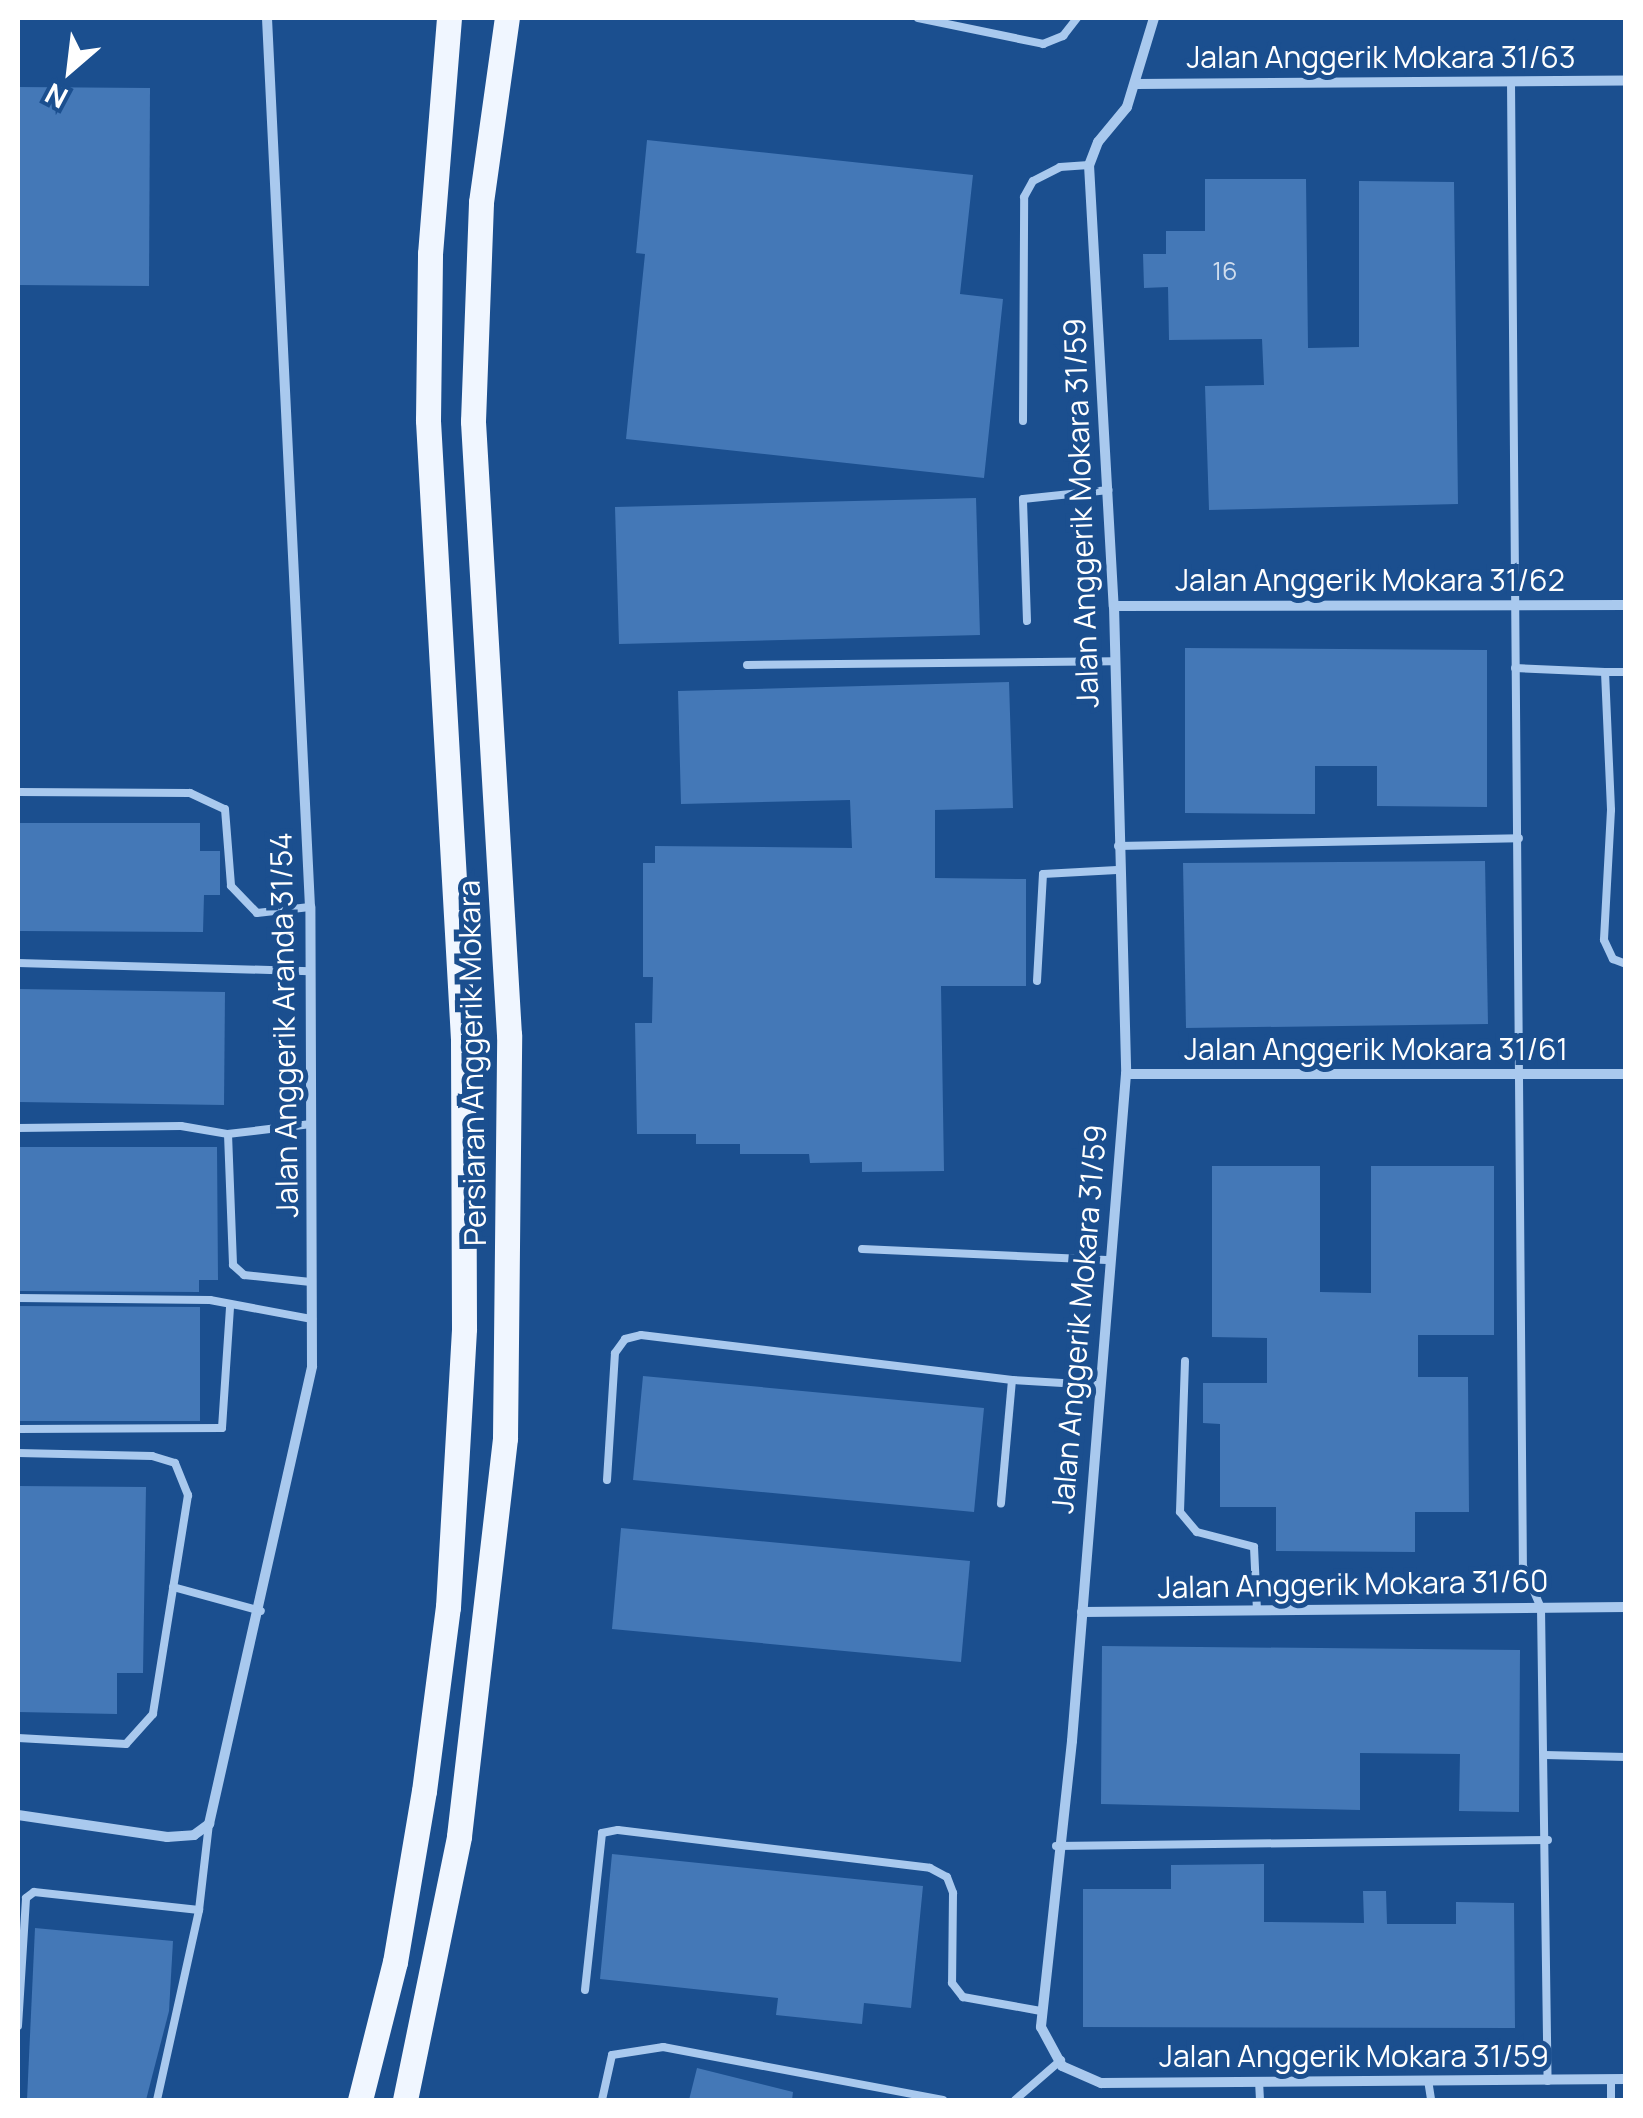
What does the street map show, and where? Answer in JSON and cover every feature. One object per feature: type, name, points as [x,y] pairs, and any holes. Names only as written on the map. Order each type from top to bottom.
[{"type":"main road","name":"Persiaran Anggerik Mokara","points":[[360,2100],[396,1962],[424,1791],[448,1607],[464,1347],[463,1039],[428,420],[430,254],[449,18]]},
{"type":"main road","name":"Persiaran Anggerik Mokara","points":[[405,2100],[453,1875],[496,1558],[505,1438],[509,1035],[473,421],[480,202],[508,18]]},
{"type":"street","name":"Jalan Anggerik Aranda 31/54","points":[[209,1824],[302,1426],[312,1319],[310,907],[266,18]]},
{"type":"street","points":[[1090,165],[1136,84],[1154,18]]},
{"type":"street","name":"Jalan Anggerik Mokara 31/63","points":[[1136,84],[1626,81]]},
{"type":"street","name":"Jalan Anggerik Mokara 31/59","points":[[1090,165],[1114,606],[1117,870],[1126,1074],[1096,1385],[1082,1612],[1040,2010],[1042,2026],[1061,2060],[1101,2083],[1626,2079]]},
{"type":"street","name":"Jalan Anggerik Mokara 31/62","points":[[1114,606],[1626,605]]},
{"type":"street","name":"Jalan Anggerik Mokara 31/61","points":[[1126,1074],[1626,1074]]},
{"type":"street","name":"Jalan Anggerik Mokara 31/60","points":[[1082,1612],[1626,1607]]},
{"type":"street","points":[[18,1815],[167,1837],[194,1835],[209,1824]]},
{"type":"lane","points":[[918,18],[1043,44],[1064,36],[1076,18]]},
{"type":"lane","points":[[1511,82],[1514,605],[1524,1074],[1523,1566],[1541,1608],[1548,1840],[1548,2080]]},
{"type":"lane","points":[[1023,422],[1024,197],[1033,181],[1060,167],[1090,165]]},
{"type":"lane","points":[[1027,621],[1023,500],[1109,490]]},
{"type":"lane","points":[[747,665],[1113,661]]},
{"type":"lane","points":[[1515,668],[1626,672]]},
{"type":"lane","points":[[1605,672],[1611,810],[1604,940],[1612,959],[1626,964]]},
{"type":"lane","points":[[18,792],[190,793],[225,809],[231,886],[257,913],[310,907]]},
{"type":"lane","points":[[1117,846],[1518,838]]},
{"type":"lane","points":[[1037,981],[1043,874],[1117,870]]},
{"type":"lane","points":[[18,962],[310,972]]},
{"type":"lane","points":[[18,1128],[181,1126],[228,1134],[311,1124]]},
{"type":"lane","points":[[228,1134],[234,1265],[244,1275],[311,1282]]},
{"type":"lane","points":[[862,1249],[1107,1260]]},
{"type":"lane","points":[[18,1298],[210,1300],[230,1307],[312,1319]]},
{"type":"lane","points":[[18,1429],[222,1428],[230,1307]]},
{"type":"lane","points":[[607,1480],[615,1353],[625,1340],[641,1335],[1012,1380],[1096,1385]]},
{"type":"lane","points":[[1185,1361],[1180,1512],[1197,1532],[1254,1547],[1257,1610]]},
{"type":"lane","points":[[1001,1504],[1012,1380]]},
{"type":"lane","points":[[18,1453],[152,1456],[175,1463],[188,1495],[153,1714],[126,1744],[18,1738]]},
{"type":"lane","points":[[173,1587],[261,1611]]},
{"type":"lane","points":[[1546,1755],[1626,1757]]},
{"type":"lane","points":[[157,2100],[199,1910],[209,1824]]},
{"type":"lane","points":[[584,1990],[602,1834],[618,1830],[930,1868],[947,1878],[953,1893],[952,1982],[964,1997],[1040,2010]]},
{"type":"lane","points":[[1056,1846],[1548,1840]]},
{"type":"lane","points":[[18,2026],[26,1898],[34,1892],[199,1910]]},
{"type":"lane","points":[[602,2100],[612,2055],[662,2047],[943,2100]]},
{"type":"lane","points":[[1015,2100],[1061,2060]]},
{"type":"lane","points":[[1611,2079],[1611,2100]]},
{"type":"lane","points":[[1428,2080],[1431,2100]]},
{"type":"lane","points":[[1259,2081],[1260,2100]]},
{"type":"building","points":[[18,87],[150,88],[149,286],[18,285]]},
{"type":"building","points":[[647,140],[973,175],[960,294],[1003,299],[984,478],[626,439],[645,254],[636,253]]},
{"type":"building","points":[[1205,179],[1306,179],[1308,348],[1359,347],[1359,181],[1454,182],[1458,504],[1209,510],[1205,386],[1264,385],[1262,339],[1169,340],[1168,287],[1144,288],[1143,254],[1166,254],[1166,231],[1205,231]]},
{"type":"building","points":[[976,498],[980,635],[619,644],[615,507]]},
{"type":"building","points":[[1185,648],[1487,650],[1487,807],[1377,806],[1377,766],[1315,766],[1315,814],[1185,813]]},
{"type":"building","points":[[1009,682],[1013,808],[935,810],[935,878],[1026,879],[1026,986],[941,986],[944,1171],[862,1172],[862,1162],[810,1163],[809,1154],[740,1154],[740,1144],[696,1144],[696,1134],[637,1134],[635,1023],[652,1023],[653,977],[643,977],[643,863],[655,863],[655,846],[852,848],[850,800],[681,804],[678,691]]},
{"type":"building","points":[[18,823],[200,823],[200,851],[220,851],[220,895],[204,895],[203,932],[18,931]]},
{"type":"building","points":[[1485,861],[1488,1024],[1186,1028],[1183,863]]},
{"type":"building","points":[[18,989],[225,992],[224,1105],[18,1102]]},
{"type":"building","points":[[18,1147],[217,1147],[218,1280],[199,1280],[199,1292],[18,1291]]},
{"type":"building","points":[[1212,1166],[1320,1166],[1320,1292],[1371,1293],[1371,1166],[1494,1166],[1494,1335],[1418,1335],[1418,1377],[1468,1377],[1469,1512],[1415,1512],[1415,1552],[1276,1551],[1276,1507],[1220,1507],[1220,1424],[1203,1423],[1203,1383],[1267,1383],[1267,1338],[1212,1337]]},
{"type":"building","points":[[18,1306],[200,1307],[200,1421],[18,1421]]},
{"type":"building","points":[[643,1376],[984,1408],[974,1512],[633,1480]]},
{"type":"building","points":[[18,1486],[146,1487],[143,1673],[117,1673],[117,1714],[18,1712]]},
{"type":"building","points":[[621,1528],[970,1561],[961,1662],[612,1629]]},
{"type":"building","points":[[1102,1646],[1520,1650],[1519,1812],[1459,1811],[1460,1754],[1360,1753],[1360,1810],[1101,1804]]},
{"type":"building","points":[[612,1854],[923,1886],[911,2008],[864,2003],[862,2024],[776,2015],[778,1998],[600,1979]]},
{"type":"building","points":[[1264,1864],[1264,1922],[1364,1923],[1363,1891],[1386,1891],[1387,1924],[1456,1924],[1456,1902],[1514,1903],[1515,2028],[1083,2027],[1083,1889],[1171,1889],[1171,1865]]},
{"type":"building","points":[[35,1928],[173,1941],[169,2011],[146,2100],[27,2100]]},
{"type":"building","points":[[697,2068],[793,2092],[792,2100],[689,2100]]}]
